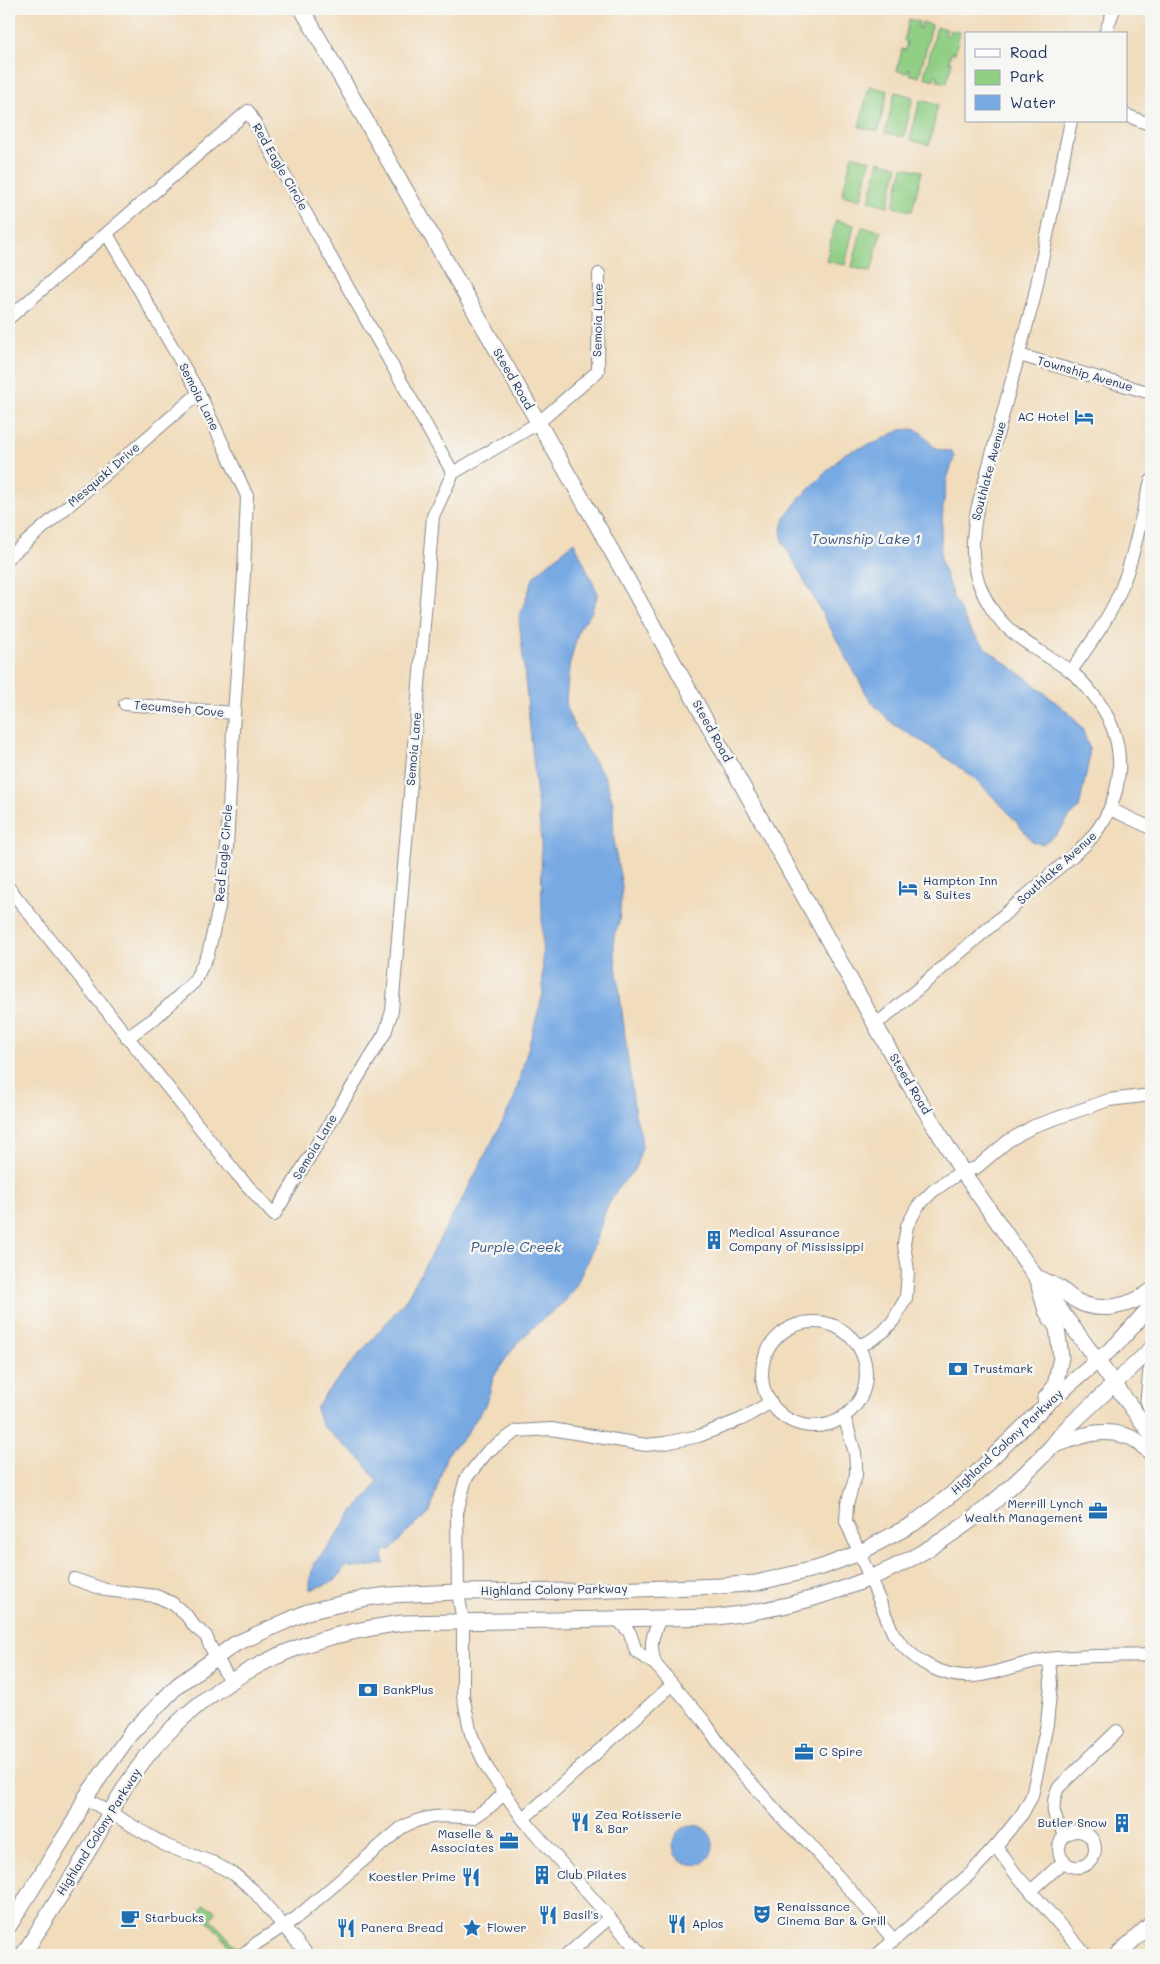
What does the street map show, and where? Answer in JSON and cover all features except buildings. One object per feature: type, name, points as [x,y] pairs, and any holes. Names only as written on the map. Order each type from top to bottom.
[{"type":"street","name":"Steed Road","points":[[302,9],[667,651],[900,1069],[962,1172],[1151,1434]]},
{"type":"street","points":[[1106,32],[1114,9]]},
{"type":"street","name":"Red Eagle Circle","points":[[9,318],[248,111],[453,473]]},
{"type":"street","points":[[1128,117],[1151,125]]},
{"type":"street","name":"Southlake Avenue","points":[[875,1023],[892,1012],[1081,850],[1103,825],[1110,809],[1119,777],[1118,748],[1109,718],[1095,697],[1072,671],[1018,637],[991,608],[975,574],[972,537],[977,510],[1034,298],[1071,122]]},
{"type":"street","name":"Semoia Lane","points":[[107,234],[199,392],[247,496],[240,633]]},
{"type":"street","name":"Semoia Lane","points":[[127,1038],[236,1173],[274,1215],[385,1033],[392,1010],[433,516],[453,473],[538,423],[598,371],[599,274]]},
{"type":"street","name":"Township Avenue","points":[[1019,355],[1151,393]]},
{"type":"street","name":"Mesquaki Drive","points":[[9,557],[199,392]]},
{"type":"street","points":[[1072,671],[1104,622],[1118,596],[1127,571],[1151,481]]},
{"type":"street","name":"Red Eagle Circle","points":[[127,1038],[155,1018],[194,982],[208,954],[220,907],[227,847],[240,633]]},
{"type":"street","name":"Tecumseh Cove","points":[[125,704],[234,713]]},
{"type":"street","points":[[1110,809],[1151,828]]},
{"type":"street","points":[[9,888],[127,1038]]},
{"type":"street","points":[[858,1345],[868,1342],[883,1332],[893,1321],[906,1298],[908,1271],[904,1244],[906,1226],[918,1206],[933,1191],[962,1172],[976,1168],[1008,1141],[1034,1126],[1109,1100],[1151,1095]]},
{"type":"street","points":[[1036,1277],[1059,1288],[1078,1302],[1098,1307],[1118,1306],[1139,1300],[1151,1291]]},
{"type":"street","points":[[1030,1420],[1055,1386],[1062,1357],[1057,1328],[1046,1311],[1036,1277]]},
{"type":"street","name":"Highland Colony Parkway","points":[[9,1926],[75,1820],[85,1798],[131,1733],[178,1685],[235,1644],[283,1621],[335,1604],[389,1595],[458,1592],[587,1591],[738,1585],[794,1575],[822,1567],[859,1553],[913,1524],[966,1483],[1030,1420],[1117,1344],[1151,1306]]},
{"type":"street","points":[[813,1321],[835,1326],[845,1332],[858,1345],[866,1368],[864,1389],[852,1409],[844,1416],[824,1426],[802,1425],[778,1411],[770,1402],[763,1381],[764,1358],[769,1347],[793,1326],[813,1321]]},
{"type":"street","name":"Highland Colony Parkway","points":[[23,1955],[131,1777],[161,1740],[204,1700],[230,1681],[275,1657],[303,1645],[354,1630],[402,1623],[717,1617],[754,1613],[825,1596],[870,1579],[918,1555],[964,1525],[996,1500],[1052,1447],[1066,1428],[1151,1349]]},
{"type":"street","points":[[1151,1370],[1148,1400],[1151,1408]]},
{"type":"street","points":[[642,1955],[523,1819],[487,1768],[471,1734],[463,1696],[463,1622],[458,1592],[457,1512],[466,1478],[488,1451],[517,1432],[551,1429],[646,1445],[656,1444],[699,1436],[742,1419],[770,1402]]},
{"type":"street","points":[[844,1416],[856,1465],[856,1475],[847,1504],[846,1521],[893,1633],[899,1642],[922,1662],[932,1668],[955,1675],[968,1676],[1050,1659],[1151,1655]]},
{"type":"street","points":[[1052,1447],[1075,1437],[1097,1431],[1117,1433],[1136,1441],[1151,1452]]},
{"type":"street","points":[[74,1579],[106,1590],[156,1596],[172,1603],[206,1636],[230,1681]]},
{"type":"street","points":[[656,1665],[651,1650],[654,1632],[660,1618]]},
{"type":"street","points":[[617,1619],[630,1633],[636,1651],[656,1665],[704,1721],[729,1758],[786,1823],[811,1846],[894,1940]]},
{"type":"street","points":[[877,1955],[971,1873],[1022,1814],[1032,1796],[1050,1705],[1050,1659]]},
{"type":"street","points":[[523,1819],[672,1685]]},
{"type":"street","points":[[1066,1834],[1056,1824],[1054,1800],[1058,1788],[1117,1730]]},
{"type":"street","points":[[243,1955],[257,1943],[302,1913],[401,1828],[411,1822],[444,1815],[473,1818],[492,1805],[504,1792]]},
{"type":"street","points":[[85,1798],[167,1846],[214,1863],[235,1875],[253,1890],[308,1955]]},
{"type":"street","points":[[1077,1831],[1083,1832],[1092,1839],[1094,1851],[1090,1861],[1085,1865],[1073,1866],[1064,1861],[1059,1850],[1059,1844],[1066,1834],[1077,1831]]},
{"type":"street","points":[[996,1846],[1031,1891],[1086,1955]]},
{"type":"street","points":[[1031,1891],[1064,1861]]},
{"type":"street","points":[[567,1955],[609,1918]]},
{"type":"street","points":[[1118,1955],[1151,1924]]},
{"type":"green space","points":[[909,19],[919,22],[918,28],[920,29],[922,22],[932,25],[919,77],[909,74],[910,69],[908,69],[907,73],[897,71],[902,49],[905,50],[907,42],[904,41]]},
{"type":"green space","points":[[937,27],[947,29],[945,35],[948,36],[950,30],[960,32],[955,53],[951,53],[949,61],[952,62],[947,83],[937,81],[938,76],[935,75],[934,80],[924,77]]},
{"type":"green space","points":[[869,86],[888,91],[878,131],[859,127]]},
{"type":"green space","points":[[895,92],[913,97],[904,137],[885,133]]},
{"type":"green space","points":[[920,100],[938,105],[929,145],[910,140]]},
{"type":"green space","points":[[852,155],[870,160],[861,200],[842,195]]},
{"type":"green space","points":[[879,161],[898,166],[888,206],[869,201]]},
{"type":"green space","points":[[903,167],[922,171],[912,211],[893,207]]},
{"type":"green space","points":[[836,220],[854,225],[845,265],[826,261]]},
{"type":"green space","points":[[862,227],[881,231],[871,272],[852,267]]},
{"type":"green space","points":[[204,1905],[214,1909],[215,1913],[211,1919],[238,1949],[245,1943],[248,1945],[237,1954],[202,1914],[201,1911]]},
{"type":"water","name":"Township Lake 1","points":[[900,430],[916,430],[925,436],[937,449],[952,451],[954,458],[947,479],[943,507],[940,558],[953,597],[970,630],[989,651],[1069,713],[1082,728],[1089,748],[1089,760],[1079,808],[1057,834],[1042,844],[1033,842],[1008,812],[974,778],[926,744],[893,724],[871,702],[783,542],[781,530],[786,516],[800,498],[845,453],[875,443]]},
{"type":"water","name":"Purple Creek","points":[[574,542],[598,594],[591,613],[579,629],[569,667],[566,700],[568,713],[584,746],[605,777],[613,804],[614,845],[622,886],[619,923],[614,935],[614,949],[635,1114],[641,1135],[642,1147],[635,1169],[618,1188],[607,1207],[595,1243],[577,1284],[566,1300],[517,1343],[493,1377],[484,1407],[462,1440],[451,1449],[446,1457],[430,1512],[409,1530],[391,1550],[385,1550],[383,1556],[384,1564],[357,1568],[347,1566],[335,1581],[310,1590],[314,1563],[333,1541],[355,1509],[369,1495],[377,1482],[363,1461],[322,1426],[316,1409],[326,1393],[405,1301],[464,1196],[514,1099],[543,994],[541,838],[519,618],[534,576]]},
{"type":"water","points":[[697,1825],[704,1828],[710,1834],[713,1845],[712,1853],[704,1862],[697,1865],[689,1865],[682,1862],[674,1853],[673,1841],[676,1834],[685,1826]]},
{"type":"place","name":"AC Hotel","points":[[1084,417]]},
{"type":"place","name":"Hampton Inn & Suites","points":[[908,888]]},
{"type":"place","name":"Medical Assurance Company of Mississippi","points":[[714,1240]]},
{"type":"place","name":"Trustmark","points":[[958,1369]]},
{"type":"place","name":"Merrill Lynch Wealth Management","points":[[1098,1511]]},
{"type":"place","name":"BankPlus","points":[[368,1690]]},
{"type":"place","name":"C Spire","points":[[804,1752]]},
{"type":"place","name":"Zea Rotisserie & Bar","points":[[580,1822]]},
{"type":"place","name":"Butler Snow","points":[[1122,1823]]},
{"type":"place","name":"Maselle & Associates","points":[[509,1841]]},
{"type":"place","name":"Club Pilates","points":[[542,1875]]},
{"type":"place","name":"Koestler Prime","points":[[471,1877]]},
{"type":"place","name":"Renaissance Cinema Bar & Grill","points":[[762,1914]]},
{"type":"place","name":"Basil's","points":[[548,1915]]},
{"type":"place","name":"Starbucks","points":[[130,1918]]},
{"type":"place","name":"Aplos","points":[[677,1924]]},
{"type":"place","name":"Panera Bread","points":[[346,1928]]},
{"type":"place","name":"Flower","points":[[472,1928]]}]
